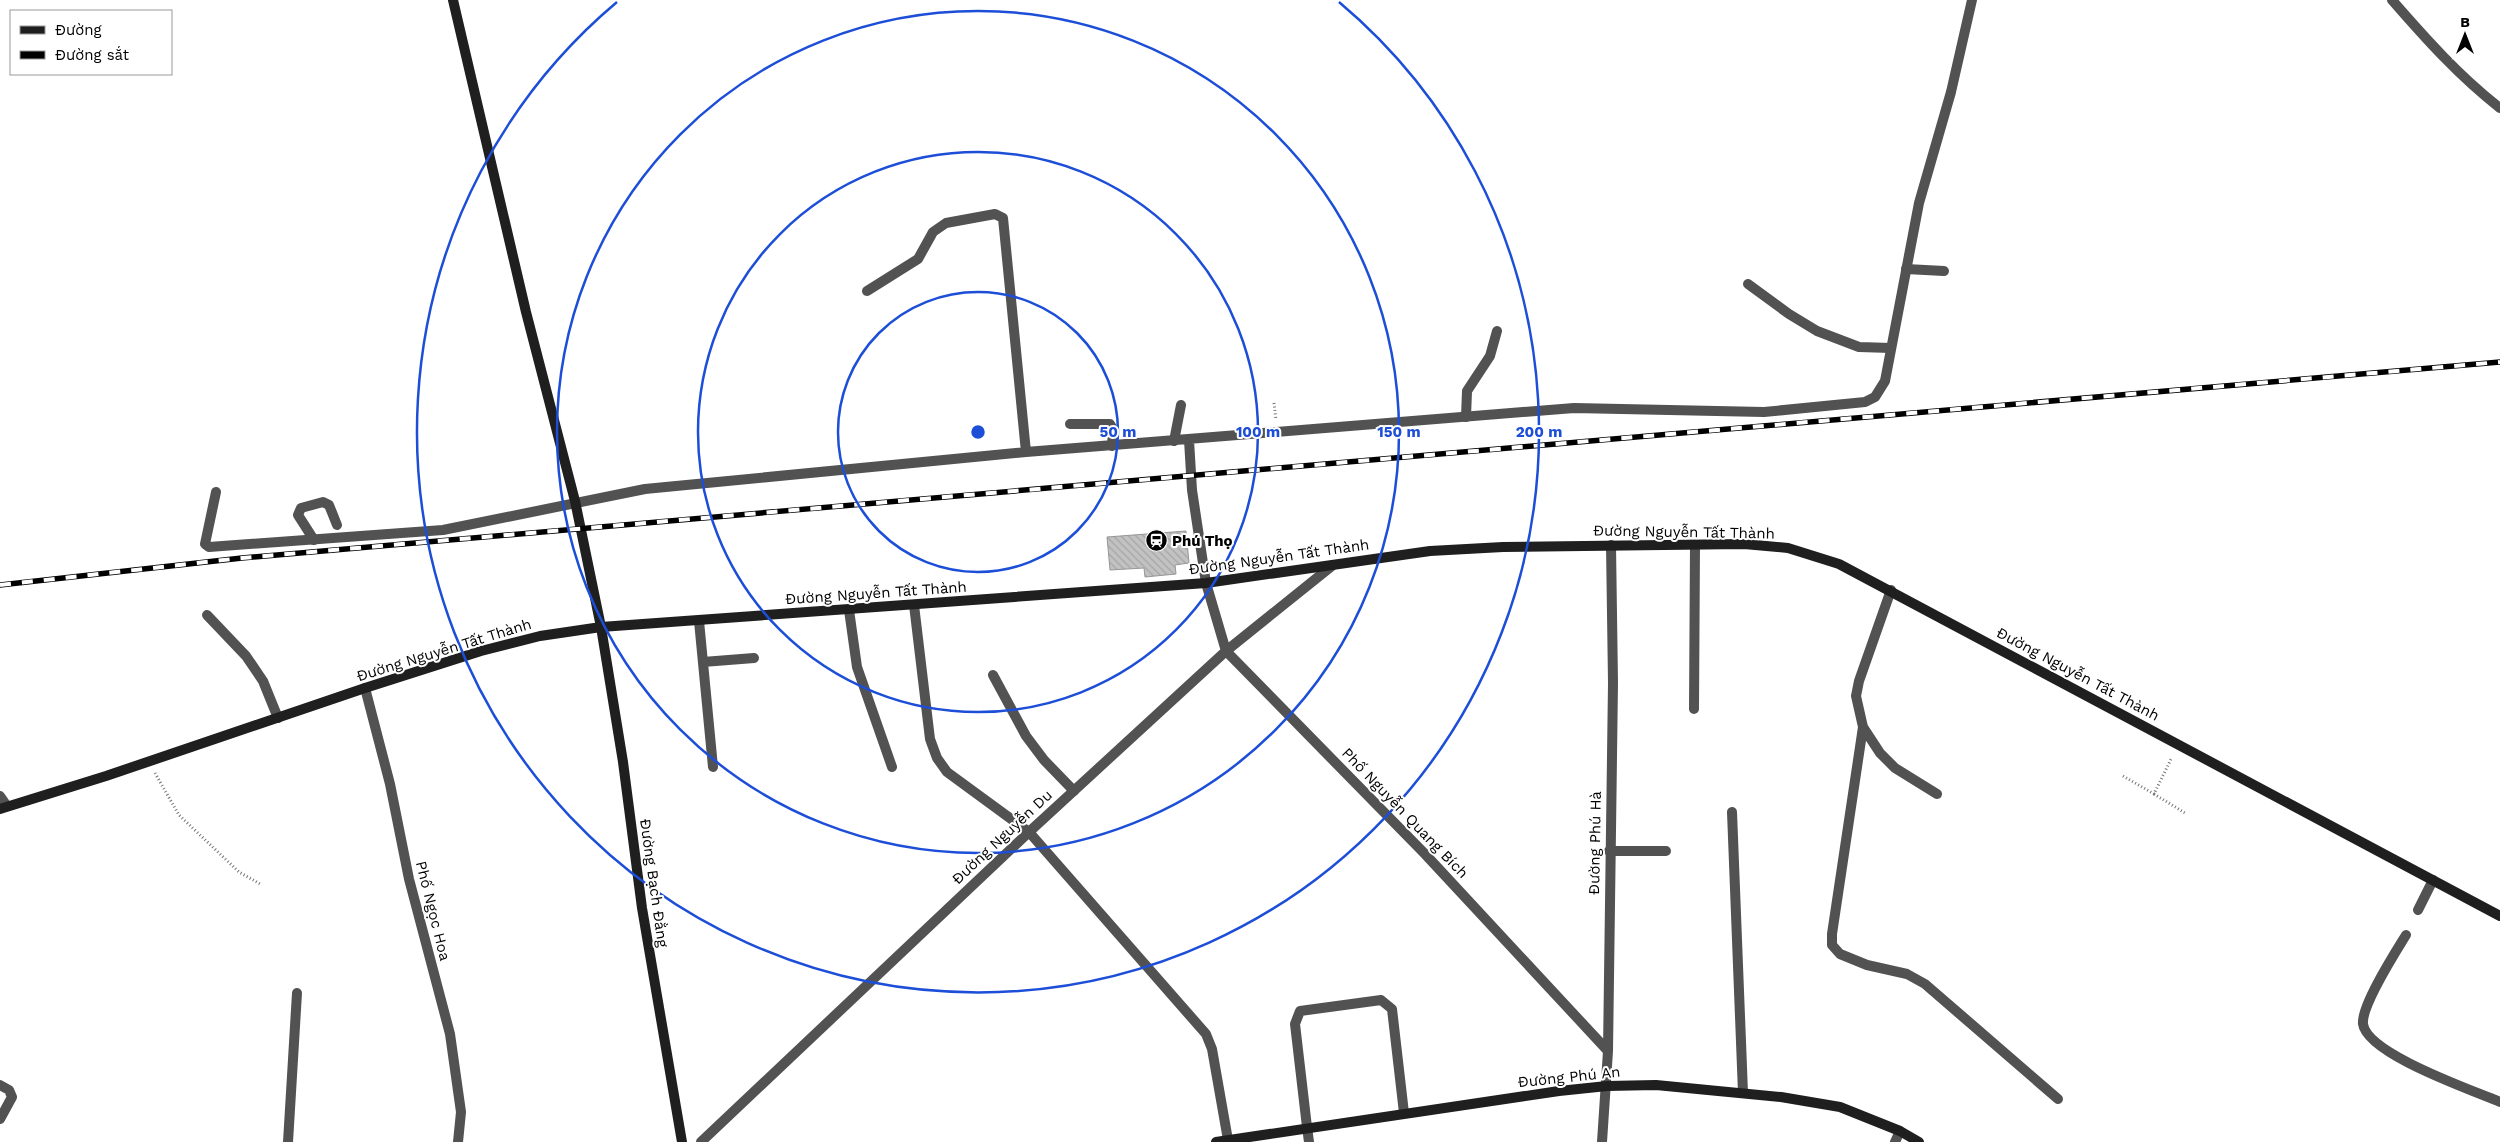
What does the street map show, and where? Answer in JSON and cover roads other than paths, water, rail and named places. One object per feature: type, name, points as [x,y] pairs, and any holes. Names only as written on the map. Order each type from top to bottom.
[{"type":"street","name":"Đường Bạch Đằng","points":[[453,0],[526,312],[575,501],[602,626],[623,762],[642,908],[682,1142]]},
{"type":"street","points":[[216,492],[205,544],[209,547],[443,530],[520,515],[575,501],[650,488],[1026,452],[1581,408],[1764,412],[1853,405],[1875,397],[1881,389],[1922,192],[1951,92],[1972,0]]},
{"type":"street","points":[[2392,0],[2446,61],[2472,87],[2500,108]]},
{"type":"street","points":[[867,291],[918,259],[933,232],[946,222],[995,214],[1003,218],[1026,452]]},
{"type":"street","points":[[1906,269],[1944,271]]},
{"type":"street","points":[[1748,284],[1789,314],[1817,331],[1859,347],[1891,348]]},
{"type":"street","points":[[1466,417],[1467,391],[1490,356],[1497,331]]},
{"type":"street","points":[[1174,441],[1181,405]]},
{"type":"street","points":[[1070,424],[1110,424],[1113,429],[1112,446]]},
{"type":"street","name":"Phố Nguyễn Quang Bích","points":[[1190,440],[1192,490],[1206,583],[1226,651],[1425,854],[1608,1051]]},
{"type":"street","points":[[314,540],[298,515],[301,508],[324,502],[329,505],[337,525]]},
{"type":"street","points":[[1694,709],[1695,544]]},
{"type":"street","name":"Đường Nguyễn Tất Thành","points":[[4,807],[148,762],[365,688],[490,649],[540,636],[602,626],[699,621],[1206,583],[1430,551],[1611,545],[1744,544],[1788,548],[1839,564],[2500,916]]},
{"type":"street","name":"Đường Phú Hà","points":[[1602,1142],[1608,1051],[1609,851],[1613,683],[1611,545]]},
{"type":"street","name":"Đường Nguyễn Du","points":[[700,1142],[1029,832],[1226,651],[1333,565]]},
{"type":"street","points":[[1891,590],[1859,681],[1856,696],[1863,727],[1880,753],[1895,768],[1937,794]]},
{"type":"street","points":[[914,605],[930,739],[937,758],[947,772],[1029,832],[1206,1034],[1212,1048],[1228,1140]]},
{"type":"street","points":[[849,610],[856,667],[892,767]]},
{"type":"street","points":[[207,615],[246,656],[263,681],[278,718]]},
{"type":"street","points":[[699,621],[714,767]]},
{"type":"street","points":[[703,662],[754,658]]},
{"type":"street","points":[[994,675],[1026,736],[1044,760],[1074,791]]},
{"type":"street","name":"Phố Ngọc Hoa","points":[[365,688],[390,784],[409,879],[450,1034],[461,1112],[458,1142]]},
{"type":"street","points":[[1863,727],[1843,845],[1832,945],[1840,954],[1867,965],[1908,974],[1925,984],[2058,1099]]},
{"type":"street","points":[[0,796],[4,807]]},
{"type":"street","points":[[1732,812],[1743,1093]]},
{"type":"street","points":[[1609,851],[1666,851]]},
{"type":"street","points":[[2418,910],[2433,880]]},
{"type":"street","points":[[2406,935],[2367,1004],[2363,1024],[2369,1038],[2394,1057],[2500,1102]]},
{"type":"street","points":[[288,1142],[297,993]]},
{"type":"street","points":[[1309,1142],[1295,1024],[1300,1011],[1381,1000],[1386,1002],[1392,1009],[1404,1113]]},
{"type":"street","name":"Đường Phú An","points":[[1216,1142],[1404,1113],[1607,1086],[1656,1084],[1743,1093],[1840,1107],[1900,1131],[1919,1142]]},
{"type":"street","points":[[0,1086],[9,1090],[12,1097],[0,1119]]},
{"type":"street","points":[[1895,1142],[1900,1131]]},
{"type":"railway","points":[[0,585],[242,558],[2500,362]]},
{"type":"place","name":"Phú Thọ","points":[[1156,541]]}]
